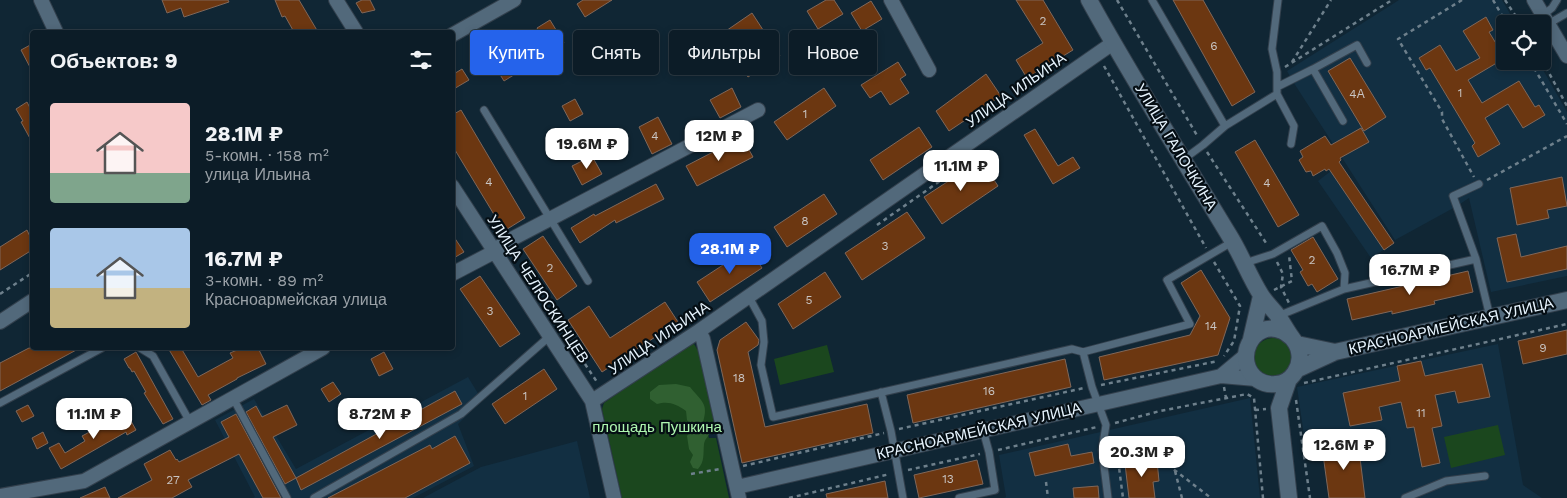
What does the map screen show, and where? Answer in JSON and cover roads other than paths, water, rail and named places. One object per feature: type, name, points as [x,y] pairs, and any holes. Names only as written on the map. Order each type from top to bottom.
[{"type":"street","points":[[41,0],[55,30]]},
{"type":"street","points":[[336,0],[355,30]]},
{"type":"street","points":[[455,34],[514,0]]},
{"type":"street","points":[[891,0],[929,70]]},
{"type":"street","name":"УЛИЦА ГАЛОЧКИНА","points":[[1089,0],[1233,241],[1261,296],[1285,313],[1294,341]]},
{"type":"street","points":[[1534,0],[1542,15]]},
{"type":"street","points":[[1551,30],[1567,56]]},
{"type":"street","name":"УЛИЦА ИЛЬИНА","points":[[592,402],[749,297],[1113,43]]},
{"type":"street","points":[[455,272],[494,252],[504,243],[758,110]]},
{"type":"street","name":"УЛИЦА ЧЕЛЮСКИНЦЕВ","points":[[455,191],[592,402],[614,498]]},
{"type":"street","points":[[1261,296],[1245,356],[1251,373],[1279,408],[1289,498]]},
{"type":"street","name":"КРАСНОАРМЕЙСКАЯ УЛИЦА","points":[[1336,352],[1567,300]]},
{"type":"street","points":[[0,322],[30,302]]},
{"type":"street","points":[[1251,339],[1260,332],[1271,329],[1281,330],[1294,341],[1336,352]]},
{"type":"street","points":[[699,331],[703,339],[738,493]]},
{"type":"street","points":[[1279,408],[1296,377],[1300,360],[1294,341]]},
{"type":"street","points":[[0,496],[84,481],[319,350]]},
{"type":"street","points":[[1222,376],[1259,381],[1269,385],[1280,384],[1296,377],[1336,352]]},
{"type":"street","points":[[1222,376],[1245,356]]},
{"type":"street","name":"КРАСНОАРМЕЙСКАЯ УЛИЦА","points":[[738,493],[894,451],[1222,376]]},
{"type":"lane","points":[[1152,0],[1224,126]]},
{"type":"lane","points":[[1278,0],[1272,49],[1277,72],[1277,90],[1294,126],[1291,144]]},
{"type":"lane","points":[[1548,15],[1557,0]]},
{"type":"lane","points":[[1551,18],[1567,14]]},
{"type":"lane","points":[[1184,159],[1224,126],[1277,90],[1357,45],[1368,64]]},
{"type":"lane","points":[[1313,69],[1343,121]]},
{"type":"lane","points":[[484,110],[588,281]]},
{"type":"lane","points":[[1479,184],[1453,196],[1476,259],[1490,317]]},
{"type":"lane","points":[[1246,264],[1273,254],[1322,226],[1337,253],[1345,273],[1344,289]]},
{"type":"lane","points":[[749,297],[762,321],[764,342],[761,365],[773,416],[1072,348],[1082,352],[1190,324],[1167,280],[1233,241]]},
{"type":"lane","points":[[1285,313],[1344,289],[1476,259]]},
{"type":"lane","points":[[314,498],[461,414],[550,336]]},
{"type":"lane","points":[[0,403],[98,350]]},
{"type":"lane","points":[[143,350],[153,356],[190,422]]},
{"type":"lane","points":[[1082,352],[1106,425],[1102,450],[1108,498]]},
{"type":"lane","points":[[881,392],[891,431],[904,498]]},
{"type":"lane","points":[[233,398],[287,498]]},
{"type":"lane","points":[[959,498],[995,490],[989,452],[983,430]]},
{"type":"lane","points":[[1405,498],[1446,481],[1485,476]]},
{"type":"park label","name":"площадь Пушкина","points":[[657,427]]}]
